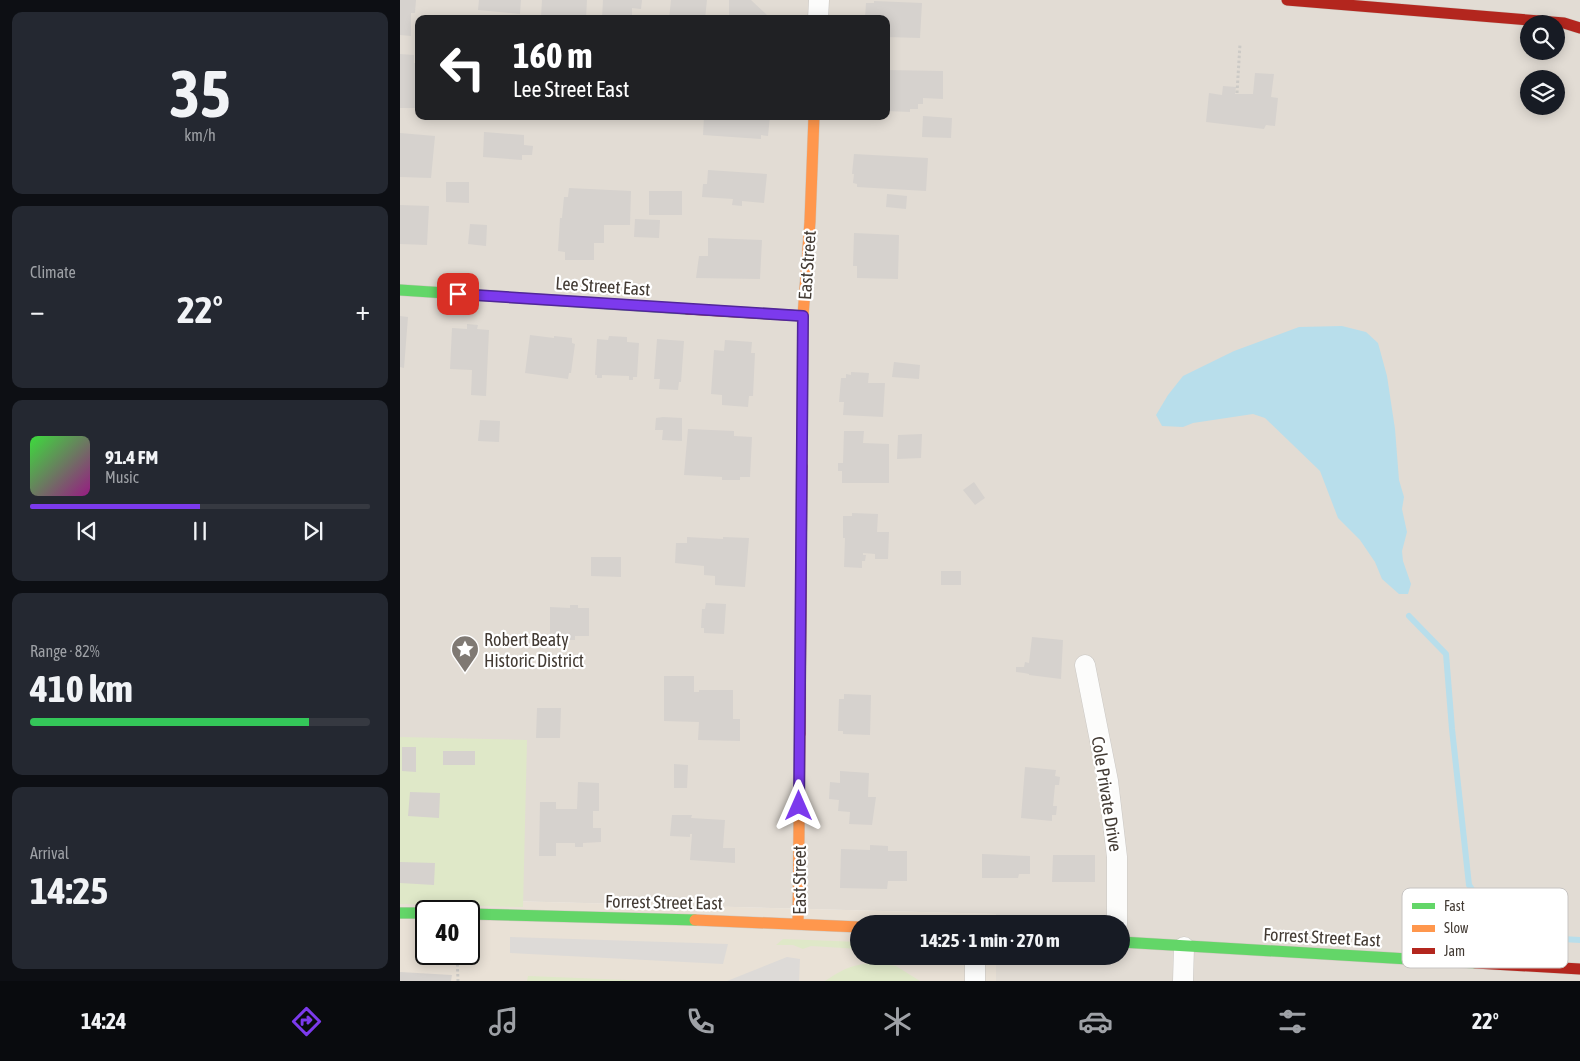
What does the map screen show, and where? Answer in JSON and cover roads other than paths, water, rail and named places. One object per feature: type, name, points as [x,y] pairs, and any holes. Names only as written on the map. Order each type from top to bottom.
[{"type":"street","points":[[818,15],[819,0]]},
{"type":"street","points":[[1287,0],[1564,23],[1580,28]]},
{"type":"street","name":"East Street","points":[[798,923],[803,316],[810,221],[814,120]]},
{"type":"street","name":"Lee Street East","points":[[400,290],[803,316]]},
{"type":"street","name":"Cole Private Drive","points":[[1085,665],[1108,781],[1117,857],[1117,915]]},
{"type":"street","points":[[400,913],[415,913]]},
{"type":"street","name":"Forrest Street East","points":[[480,914],[798,923],[850,926]]},
{"type":"street","name":"Forrest Street East","points":[[1130,943],[1402,964]]},
{"type":"street","points":[[1183,981],[1184,947]]},
{"type":"street","points":[[975,965],[975,981]]},
{"type":"street","name":"Forrest Street East","points":[[1451,968],[1514,973],[1580,969]]},
{"type":"water","points":[[1342,326],[1366,332],[1378,343],[1387,376],[1395,429],[1399,480],[1404,497],[1402,509],[1407,532],[1402,551],[1403,561],[1411,584],[1408,594],[1399,594],[1382,579],[1375,562],[1360,540],[1338,518],[1320,471],[1265,418],[1253,414],[1193,423],[1183,427],[1162,426],[1156,415],[1168,395],[1183,376],[1234,351],[1299,327]]},
{"type":"waterway","points":[[1409,616],[1446,654],[1452,729],[1469,885],[1471,888]]},
{"type":"waterway","points":[[1568,939],[1580,940]]},
{"type":"place","name":"Robert Beaty Historic District","points":[[465,673]]}]
